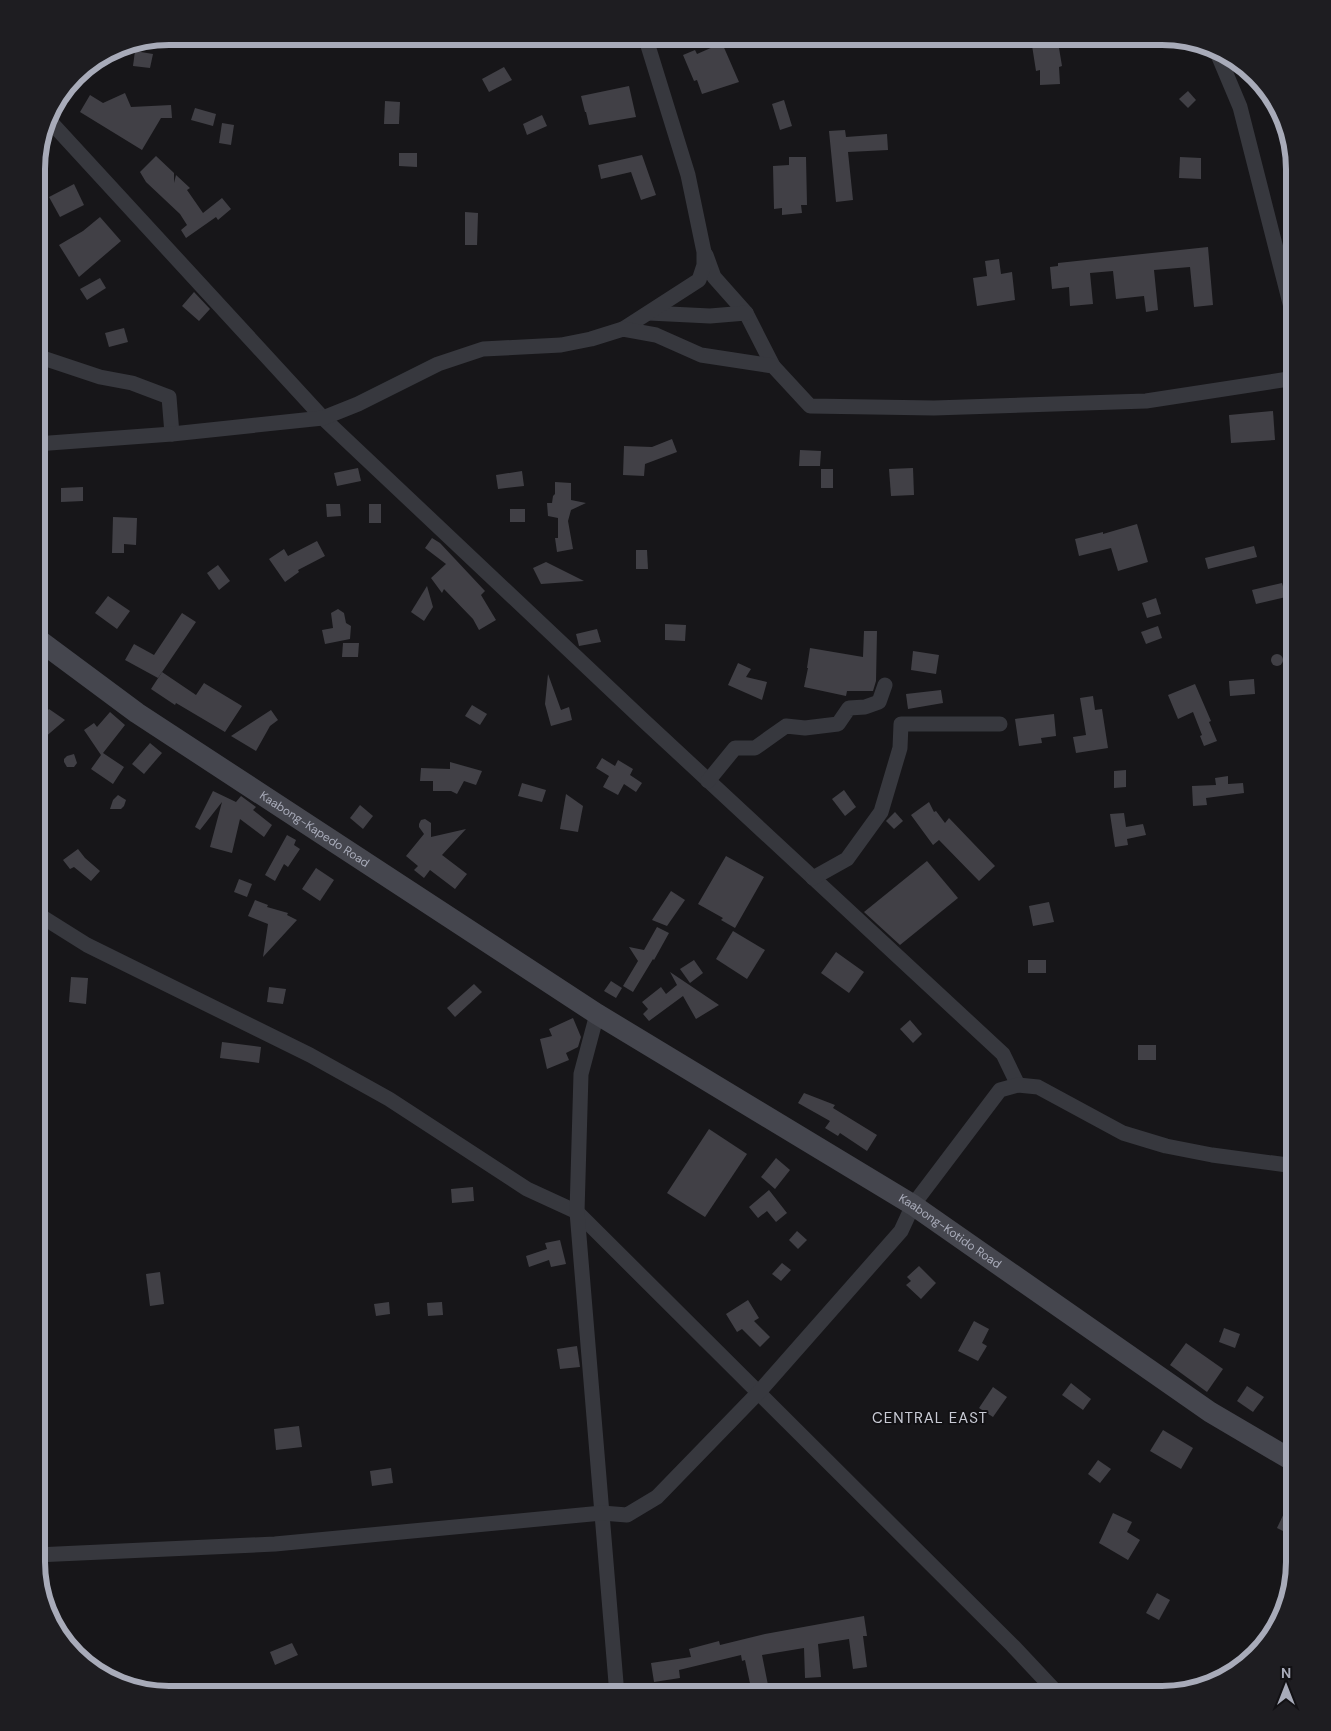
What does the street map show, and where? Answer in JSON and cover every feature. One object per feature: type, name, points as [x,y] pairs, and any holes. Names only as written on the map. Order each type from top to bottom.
[{"type":"main road","name":"Kaabong-Kapedo Road","points":[[45,645],[137,713],[597,1014]]},
{"type":"main road","name":"Kaabong-Kotido Road","points":[[597,1014],[913,1205],[1210,1412],[1286,1457]]},
{"type":"street","points":[[648,45],[688,175],[704,252],[714,277],[746,313],[773,366],[810,406],[934,408],[1146,401],[1286,379]]},
{"type":"street","points":[[1220,60],[1240,107],[1286,288]]},
{"type":"street","points":[[53,125],[323,418],[708,781],[1003,1054],[1018,1085]]},
{"type":"street","points":[[45,443],[172,434],[323,418],[358,404],[438,364],[483,349],[561,345],[591,339],[624,329],[699,280],[704,265],[704,252]]},
{"type":"street","points":[[649,313],[710,316],[746,313]]},
{"type":"street","points":[[624,329],[656,335],[701,356],[773,366]]},
{"type":"street","points":[[45,362],[100,377],[132,383],[168,397],[172,434]]},
{"type":"street","points":[[708,781],[735,748],[755,748],[786,726],[805,728],[838,724],[849,708],[865,707],[879,702],[885,685]]},
{"type":"street","points":[[812,878],[847,859],[881,812],[900,748],[901,724],[1000,724]]},
{"type":"street","points":[[45,919],[87,945],[310,1055],[389,1099],[527,1189],[577,1212],[1013,1646],[1051,1686]]},
{"type":"street","points":[[597,1014],[581,1074],[577,1212],[616,1686]]},
{"type":"street","points":[[45,1555],[274,1544],[602,1513],[627,1515],[657,1497],[759,1392],[901,1231],[913,1205],[1000,1090],[1018,1085],[1038,1087],[1123,1133],[1212,1155],[1286,1165]]},
{"type":"building","points":[[717,45],[723,45],[739,82],[702,94],[697,80],[694,81],[683,55],[695,50],[697,54]]},
{"type":"building","points":[[1032,45],[1058,45],[1062,66],[1059,67],[1060,84],[1040,85],[1040,70],[1036,71]]},
{"type":"building","points":[[135,51],[153,54],[150,68],[133,66]]},
{"type":"building","points":[[504,67],[512,80],[489,92],[482,79]]},
{"type":"building","points":[[629,86],[636,117],[589,125],[581,96]]},
{"type":"building","points":[[1188,91],[1196,100],[1188,108],[1179,99]]},
{"type":"building","points":[[125,93],[131,107],[171,105],[172,118],[161,118],[142,150],[80,112],[90,95],[103,103]]},
{"type":"building","points":[[784,100],[792,126],[780,130],[772,104]]},
{"type":"building","points":[[385,101],[400,102],[399,124],[384,124]]},
{"type":"building","points":[[195,108],[216,114],[213,126],[191,120]]},
{"type":"building","points":[[542,115],[547,126],[527,135],[523,124]]},
{"type":"building","points":[[222,123],[234,125],[231,145],[219,143]]},
{"type":"building","points":[[845,130],[846,137],[887,134],[888,150],[848,152],[853,200],[836,202],[829,131]]},
{"type":"building","points":[[399,153],[417,153],[417,167],[399,166]]},
{"type":"building","points":[[642,155],[656,195],[641,200],[631,172],[601,179],[598,165]]},
{"type":"building","points":[[156,156],[174,173],[174,183],[176,175],[190,188],[187,190],[203,213],[222,198],[231,209],[218,220],[216,217],[186,238],[181,230],[187,225],[180,214],[146,182],[140,172]]},
{"type":"building","points":[[789,157],[806,157],[807,205],[801,205],[802,213],[782,215],[782,208],[774,209],[773,166],[789,165]]},
{"type":"building","points":[[1180,157],[1201,158],[1201,179],[1179,178]]},
{"type":"building","points":[[74,184],[84,205],[60,217],[49,197]]},
{"type":"building","points":[[465,212],[478,213],[477,245],[465,245]]},
{"type":"building","points":[[100,217],[121,241],[79,277],[59,245],[83,231]]},
{"type":"building","points":[[1208,247],[1213,305],[1194,307],[1190,267],[1154,270],[1158,310],[1146,312],[1144,296],[1116,299],[1113,271],[1090,273],[1093,304],[1070,306],[1069,287],[1052,289],[1050,267],[1058,266],[1058,263]]},
{"type":"building","points":[[999,259],[1001,274],[1012,272],[1015,300],[977,306],[973,278],[987,276],[985,261]]},
{"type":"building","points":[[100,278],[106,288],[87,300],[80,289]]},
{"type":"building","points":[[194,292],[210,309],[199,321],[182,306]]},
{"type":"building","points":[[124,328],[128,342],[109,347],[105,333]]},
{"type":"building","points":[[1273,411],[1275,440],[1231,443],[1229,415]]},
{"type":"building","points":[[672,439],[677,452],[645,464],[644,476],[623,475],[624,446],[652,447]]},
{"type":"building","points":[[800,450],[821,451],[820,466],[799,466]]},
{"type":"building","points":[[358,468],[361,481],[337,486],[334,473]]},
{"type":"building","points":[[913,468],[914,495],[891,496],[889,469]]},
{"type":"building","points":[[821,469],[833,469],[833,488],[821,488]]},
{"type":"building","points":[[522,471],[524,486],[498,489],[496,475]]},
{"type":"building","points":[[555,482],[571,483],[571,500],[586,503],[571,510],[568,521],[573,549],[557,552],[555,538],[558,538],[558,518],[548,516],[547,503],[552,503],[555,494]]},
{"type":"building","points":[[83,487],[83,501],[61,502],[61,488]]},
{"type":"building","points":[[326,504],[340,504],[341,516],[327,517]]},
{"type":"building","points":[[369,504],[381,504],[381,523],[369,523]]},
{"type":"building","points":[[510,509],[525,509],[525,522],[510,522]]},
{"type":"building","points":[[113,517],[137,518],[136,545],[124,544],[124,553],[112,553]]},
{"type":"building","points":[[1137,524],[1148,562],[1118,571],[1111,548],[1079,556],[1075,539],[1103,532],[1103,534]]},
{"type":"building","points":[[432,538],[440,543],[485,591],[481,595],[496,620],[479,630],[473,619],[444,589],[442,593],[431,578],[446,564],[425,548]]},
{"type":"building","points":[[317,541],[325,556],[298,570],[299,572],[285,582],[269,559],[284,549],[288,556]]},
{"type":"building","points":[[1254,546],[1257,557],[1208,569],[1205,558]]},
{"type":"building","points":[[636,550],[647,550],[648,569],[636,569]]},
{"type":"building","points":[[546,562],[584,581],[541,584],[533,568]]},
{"type":"building","points":[[218,565],[230,581],[219,590],[207,573]]},
{"type":"building","points":[[1282,583],[1286,597],[1256,604],[1252,590]]},
{"type":"building","points":[[427,586],[433,607],[424,621],[411,612]]},
{"type":"building","points":[[108,596],[130,611],[117,629],[95,613]]},
{"type":"building","points":[[1156,598],[1161,614],[1147,618],[1142,603]]},
{"type":"building","points":[[338,609],[344,613],[346,623],[351,626],[350,639],[325,644],[322,630],[333,628],[331,613]]},
{"type":"building","points":[[182,613],[196,622],[158,678],[125,660],[134,644],[154,655]]},
{"type":"building","points":[[665,624],[686,625],[685,641],[665,640]]},
{"type":"building","points":[[1158,626],[1162,638],[1146,644],[1141,632]]},
{"type":"building","points":[[597,629],[601,642],[579,646],[576,634]]},
{"type":"building","points":[[864,631],[877,631],[876,681],[873,691],[847,691],[846,696],[804,687],[810,648],[863,657]]},
{"type":"building","points":[[343,643],[359,643],[358,657],[342,657]]},
{"type":"building","points":[[913,651],[939,655],[936,674],[911,670]]},
{"type":"building","points":[[1275,654],[1279,654],[1283,660],[1279,666],[1275,666],[1271,662],[1271,658]]},
{"type":"building","points":[[738,663],[751,669],[746,677],[767,682],[762,700],[728,685]]},
{"type":"building","points":[[162,672],[196,695],[204,683],[242,706],[225,732],[176,703],[175,705],[151,689]]},
{"type":"building","points":[[548,674],[561,710],[569,707],[572,720],[551,726],[545,704]]},
{"type":"building","points":[[1254,679],[1255,694],[1230,696],[1229,681]]},
{"type":"building","points":[[1195,684],[1211,721],[1209,722],[1217,741],[1204,746],[1193,712],[1178,719],[1168,695]]},
{"type":"building","points":[[941,690],[943,703],[908,709],[906,694]]},
{"type":"building","points":[[1093,696],[1095,710],[1102,709],[1108,748],[1076,753],[1073,737],[1086,735],[1080,698]]},
{"type":"building","points":[[472,705],[487,714],[480,725],[465,716]]},
{"type":"building","points":[[49,709],[65,720],[45,737],[45,710],[47,711]]},
{"type":"building","points":[[271,710],[278,720],[270,726],[256,751],[231,736]]},
{"type":"building","points":[[110,712],[125,725],[103,753],[124,767],[113,784],[91,769],[101,755],[84,730],[94,723],[97,727]]},
{"type":"building","points":[[1054,714],[1056,736],[1041,738],[1042,743],[1019,746],[1015,719]]},
{"type":"building","points":[[150,743],[162,753],[144,774],[132,764]]},
{"type":"building","points":[[74,754],[77,763],[74,767],[67,767],[64,759]]},
{"type":"building","points":[[602,758],[615,766],[618,760],[633,769],[630,775],[642,783],[636,792],[624,784],[618,795],[603,787],[609,776],[596,768]]},
{"type":"building","points":[[450,762],[482,771],[476,785],[464,781],[457,794],[451,791],[433,791],[433,781],[420,781],[421,768],[450,769]]},
{"type":"building","points":[[1126,770],[1126,787],[1114,788],[1114,771]]},
{"type":"building","points":[[1228,776],[1228,784],[1243,783],[1244,793],[1206,798],[1207,805],[1193,806],[1192,786],[1216,785],[1215,778]]},
{"type":"building","points":[[522,783],[546,790],[542,802],[518,796]]},
{"type":"building","points":[[844,790],[856,807],[845,816],[832,799]]},
{"type":"building","points":[[213,791],[236,802],[241,796],[256,807],[253,810],[272,825],[264,837],[240,819],[232,853],[210,847],[222,802],[200,830],[195,827]]},
{"type":"building","points":[[566,794],[583,806],[578,832],[560,829]]},
{"type":"building","points":[[118,795],[126,800],[124,806],[121,809],[110,809],[113,800]]},
{"type":"building","points":[[929,802],[934,812],[936,811],[945,823],[949,818],[995,866],[979,881],[939,840],[933,845],[911,815]]},
{"type":"building","points":[[360,805],[373,816],[363,829],[350,818]]},
{"type":"building","points":[[895,812],[903,821],[894,829],[886,821]]},
{"type":"building","points":[[1124,813],[1126,827],[1143,824],[1146,835],[1127,839],[1128,845],[1115,847],[1110,814]]},
{"type":"building","points":[[425,819],[431,823],[431,837],[466,829],[442,855],[467,874],[455,889],[430,870],[424,878],[414,870],[418,866],[406,856],[424,834],[419,824],[421,820]]},
{"type":"building","points":[[287,835],[296,840],[294,845],[300,849],[288,867],[284,864],[275,881],[265,875]]},
{"type":"building","points":[[78,849],[100,871],[91,881],[74,867],[70,869],[63,860]]},
{"type":"building","points":[[726,856],[764,877],[735,928],[721,920],[723,918],[698,904]]},
{"type":"building","points":[[927,861],[958,898],[900,945],[864,912]]},
{"type":"building","points":[[316,868],[334,880],[320,901],[302,889]]},
{"type":"building","points":[[239,879],[252,884],[247,897],[234,892]]},
{"type":"building","points":[[671,891],[685,900],[667,926],[652,920]]},
{"type":"building","points":[[255,900],[268,905],[267,907],[288,913],[287,915],[297,920],[263,957],[268,924],[248,916]]},
{"type":"building","points":[[1049,902],[1054,922],[1033,926],[1029,906]]},
{"type":"building","points":[[657,927],[669,933],[633,992],[623,986],[638,961],[629,947],[644,950]]},
{"type":"building","points":[[733,931],[765,950],[747,979],[716,959]]},
{"type":"building","points":[[836,952],[864,972],[849,993],[821,973]]},
{"type":"building","points":[[694,960],[703,973],[690,983],[680,969]]},
{"type":"building","points":[[1028,960],[1046,960],[1046,973],[1028,973]]},
{"type":"building","points":[[670,972],[719,1005],[696,1019],[683,996],[649,1021],[643,1014],[648,1009],[642,1002],[661,987],[666,994],[677,985]]},
{"type":"building","points":[[71,977],[88,978],[86,1004],[69,1002]]},
{"type":"building","points":[[611,981],[622,988],[616,998],[604,991]]},
{"type":"building","points":[[474,984],[482,992],[455,1017],[447,1008]]},
{"type":"building","points":[[269,987],[286,989],[283,1004],[267,1002]]},
{"type":"building","points":[[573,1018],[581,1037],[578,1047],[566,1053],[569,1060],[547,1069],[540,1039],[552,1036],[549,1029]]},
{"type":"building","points":[[910,1020],[922,1034],[913,1043],[900,1029]]},
{"type":"building","points":[[222,1042],[261,1047],[259,1063],[220,1058]]},
{"type":"building","points":[[1138,1045],[1156,1045],[1156,1060],[1138,1060]]},
{"type":"building","points":[[804,1093],[835,1105],[833,1108],[877,1135],[867,1151],[840,1133],[838,1136],[825,1128],[830,1121],[798,1103]]},
{"type":"building","points":[[709,1129],[747,1154],[705,1217],[667,1193]]},
{"type":"building","points":[[776,1158],[790,1170],[775,1189],[761,1177]]},
{"type":"building","points":[[473,1187],[474,1201],[452,1203],[451,1189]]},
{"type":"building","points":[[769,1190],[787,1213],[776,1222],[767,1211],[758,1218],[749,1207]]},
{"type":"building","points":[[797,1231],[807,1240],[798,1249],[789,1240]]},
{"type":"building","points":[[560,1240],[566,1264],[551,1267],[549,1260],[529,1267],[526,1256],[547,1249],[545,1243]]},
{"type":"building","points":[[782,1263],[791,1270],[781,1281],[772,1274]]},
{"type":"building","points":[[919,1266],[936,1283],[921,1299],[906,1285],[911,1281],[907,1277]]},
{"type":"building","points":[[160,1272],[164,1304],[150,1306],[146,1274]]},
{"type":"building","points":[[748,1300],[759,1318],[754,1321],[770,1337],[760,1347],[742,1329],[737,1332],[726,1314]]},
{"type":"building","points":[[389,1302],[390,1314],[376,1316],[374,1304]]},
{"type":"building","points":[[442,1302],[443,1315],[428,1316],[427,1303]]},
{"type":"building","points":[[974,1321],[989,1329],[982,1343],[987,1346],[978,1361],[958,1351]]},
{"type":"building","points":[[1224,1328],[1240,1334],[1235,1348],[1219,1342]]},
{"type":"building","points":[[1186,1343],[1223,1369],[1207,1392],[1170,1365]]},
{"type":"building","points":[[577,1346],[580,1367],[560,1369],[557,1349]]},
{"type":"building","points":[[1071,1383],[1091,1399],[1083,1410],[1062,1395]]},
{"type":"building","points":[[1247,1386],[1264,1397],[1253,1412],[1237,1401]]},
{"type":"building","points":[[993,1387],[1007,1397],[993,1417],[979,1408]]},
{"type":"building","points":[[299,1426],[302,1447],[276,1450],[274,1429]]},
{"type":"building","points":[[1163,1430],[1193,1448],[1181,1469],[1150,1451]]},
{"type":"building","points":[[1098,1460],[1111,1469],[1100,1483],[1088,1474]]},
{"type":"building","points":[[391,1468],[393,1483],[372,1486],[370,1471]]},
{"type":"building","points":[[1286,1509],[1286,1532],[1277,1528]]},
{"type":"building","points":[[1113,1513],[1132,1522],[1127,1532],[1140,1540],[1128,1560],[1099,1543]]},
{"type":"building","points":[[1157,1593],[1170,1600],[1159,1620],[1146,1613]]},
{"type":"building","points":[[864,1616],[867,1636],[863,1636],[867,1667],[853,1669],[849,1639],[818,1644],[821,1677],[805,1678],[804,1648],[762,1655],[768,1685],[751,1686],[745,1660],[742,1661],[741,1655],[679,1670],[680,1678],[654,1682],[651,1663],[691,1657],[689,1649],[719,1641],[720,1645],[765,1634]]},
{"type":"building","points":[[292,1643],[298,1655],[275,1665],[270,1652]]},
{"type":"district","name":"CENTRAL EAST","points":[[930,1418]]}]
